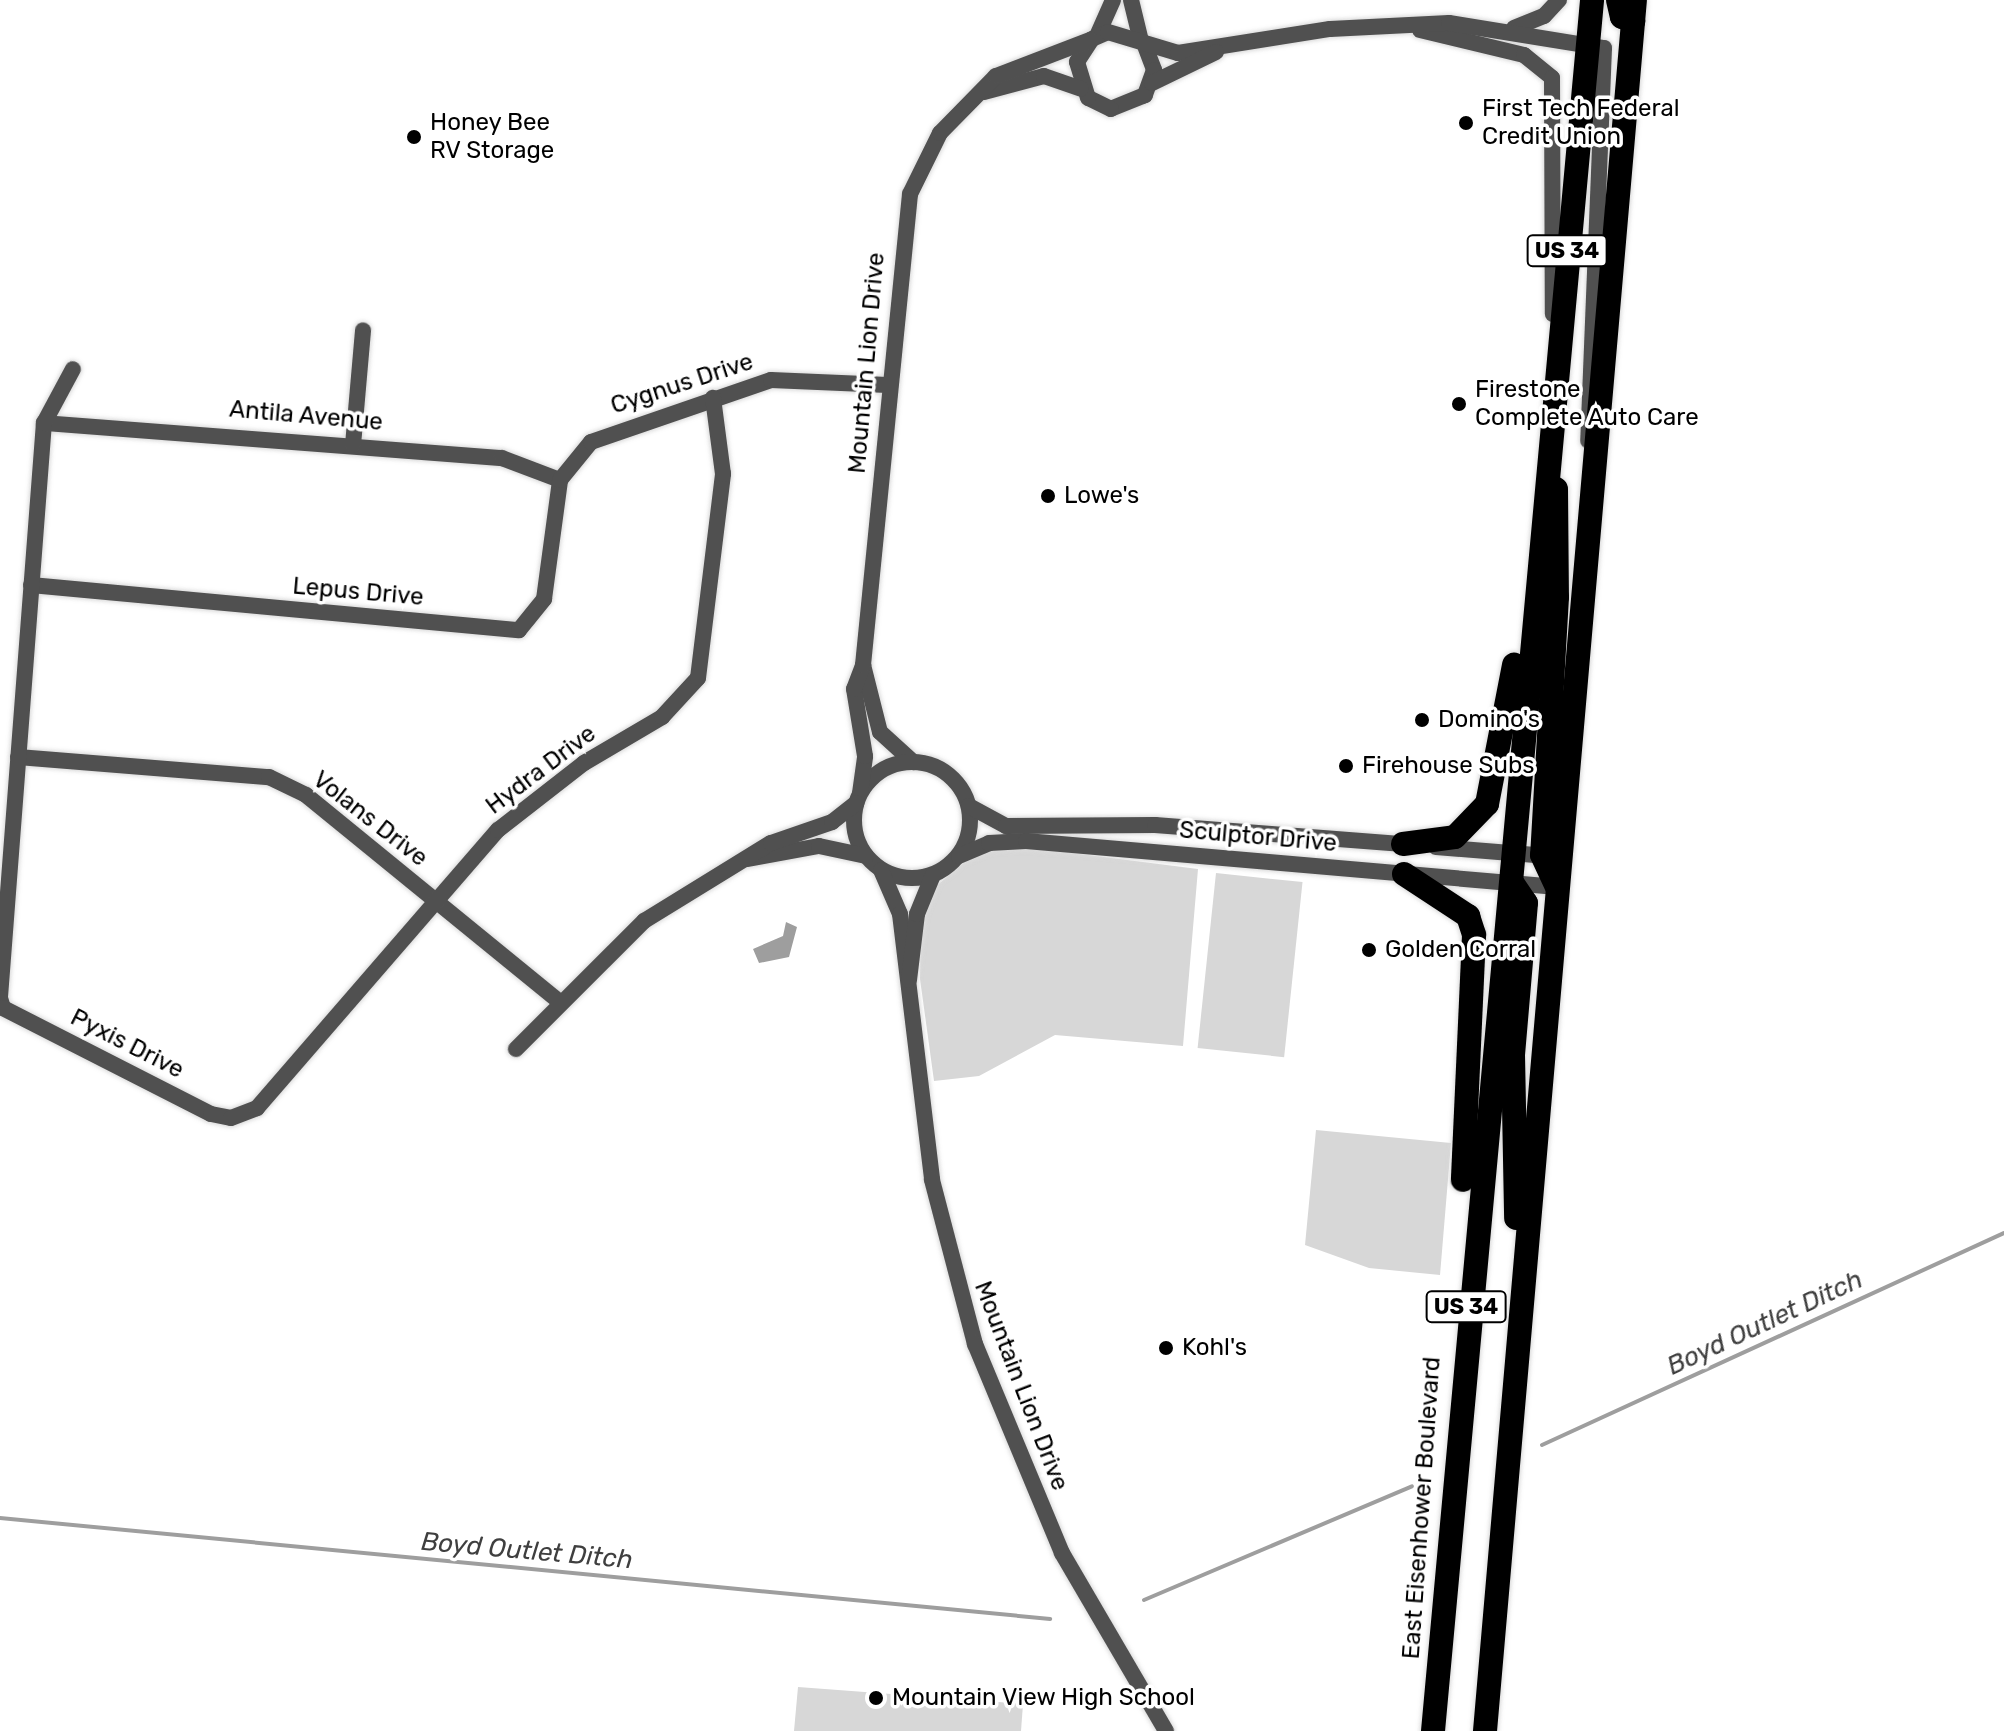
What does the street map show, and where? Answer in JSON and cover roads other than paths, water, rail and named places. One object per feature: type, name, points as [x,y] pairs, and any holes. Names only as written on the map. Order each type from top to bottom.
[{"type":"highway","name":"East Eisenhower Boulevard","points":[[1433,1731],[1464,1330],[1510,883],[1509,852],[1592,0]]},
{"type":"highway","points":[[1618,0],[1622,17],[1634,10]]},
{"type":"highway","name":"US 34","points":[[1485,1731],[1557,887],[1551,856],[1592,478],[1634,10]]},
{"type":"highway","points":[[1551,856],[1559,545],[1552,407]]},
{"type":"highway","points":[[1403,844],[1455,837],[1487,804],[1522,624],[1536,590]]},
{"type":"highway","points":[[1404,874],[1468,916],[1474,935],[1457,1285],[1464,1330]]},
{"type":"highway","points":[[1510,883],[1526,903],[1513,1055],[1522,1296]]},
{"type":"highway","points":[[1441,1624],[1450,1659],[1450,1731]]},
{"type":"street","points":[[1113,0],[1094,38],[1077,62],[1081,89],[1098,106],[1124,108],[1152,83],[1217,51],[1330,29],[1419,29],[1449,23],[1588,41],[1604,48],[1606,64],[1586,420],[1592,478]]},
{"type":"street","points":[[1131,0],[1152,83]]},
{"type":"street","points":[[1509,30],[1544,16],[1559,0]]},
{"type":"street","points":[[1419,29],[1524,55],[1552,78],[1552,407]]},
{"type":"street","points":[[1094,38],[1120,32],[1143,44],[1217,51]]},
{"type":"street","name":"Mountain Lion Drive","points":[[858,798],[865,756],[854,689],[863,665],[888,385],[915,176],[940,133],[1011,68],[1094,38]]},
{"type":"street","name":"Mountain Lion Drive","points":[[984,92],[1044,76],[1081,89]]},
{"type":"street","points":[[353,445],[363,330]]},
{"type":"street","points":[[1,1001],[44,423],[73,369]]},
{"type":"street","name":"Cygnus Drive","points":[[560,480],[591,442],[771,380],[888,385]]},
{"type":"street","name":"Hydra Drive","points":[[231,1118],[257,1108],[434,899],[498,830],[584,763],[662,717],[698,678],[723,474],[713,398]]},
{"type":"street","name":"Antila Avenue","points":[[44,423],[502,458],[560,480]]},
{"type":"street","name":"Lepus Drive","points":[[31,585],[519,630],[544,599],[560,480]]},
{"type":"street","name":"Mountain Lion Drive","points":[[863,665],[880,732],[913,762]]},
{"type":"street","name":"Volans Drive","points":[[18,757],[269,777],[306,795],[559,1001]]},
{"type":"street","points":[[516,1049],[559,1001],[644,921],[858,798],[882,770],[913,762],[948,774],[969,806],[959,856],[933,875],[907,879],[881,870],[866,856],[855,831],[858,798]]},
{"type":"street","name":"Sculptor Drive","points":[[969,806],[1006,826],[1155,825],[1551,856]]},
{"type":"street","name":"Sculptor Drive","points":[[959,856],[989,843],[1026,841],[1557,887]]},
{"type":"street","points":[[747,860],[819,846],[866,856]]},
{"type":"street","name":"Mountain Lion Drive","points":[[881,870],[897,899],[932,1180],[975,1344],[1062,1553],[1166,1731]]},
{"type":"street","name":"Mountain Lion Drive","points":[[909,981],[917,914],[933,875]]},
{"type":"street","name":"Pyxis Drive","points":[[1,1001],[211,1114],[231,1118]]},
{"type":"waterway","name":"Boyd Outlet Ditch","points":[[1542,1445],[2004,1233]]},
{"type":"waterway","name":"Boyd Outlet Ditch","points":[[1144,1600],[1412,1486]]},
{"type":"waterway","name":"Boyd Outlet Ditch","points":[[0,1518],[1050,1619]]},
{"type":"place","name":"First Tech Federal Credit Union","points":[[1466,123]]},
{"type":"place","name":"Honey Bee RV Storage","points":[[414,137]]},
{"type":"place","name":"Firestone Complete Auto Care","points":[[1459,404]]},
{"type":"place","name":"Lowe's","points":[[1048,496]]},
{"type":"place","name":"Domino's","points":[[1422,720]]},
{"type":"place","name":"Firehouse Subs","points":[[1346,766]]},
{"type":"place","name":"Golden Corral","points":[[1369,950]]},
{"type":"place","name":"Kohl's","points":[[1166,1348]]},
{"type":"place","name":"Mountain View High School","points":[[876,1698]]}]
